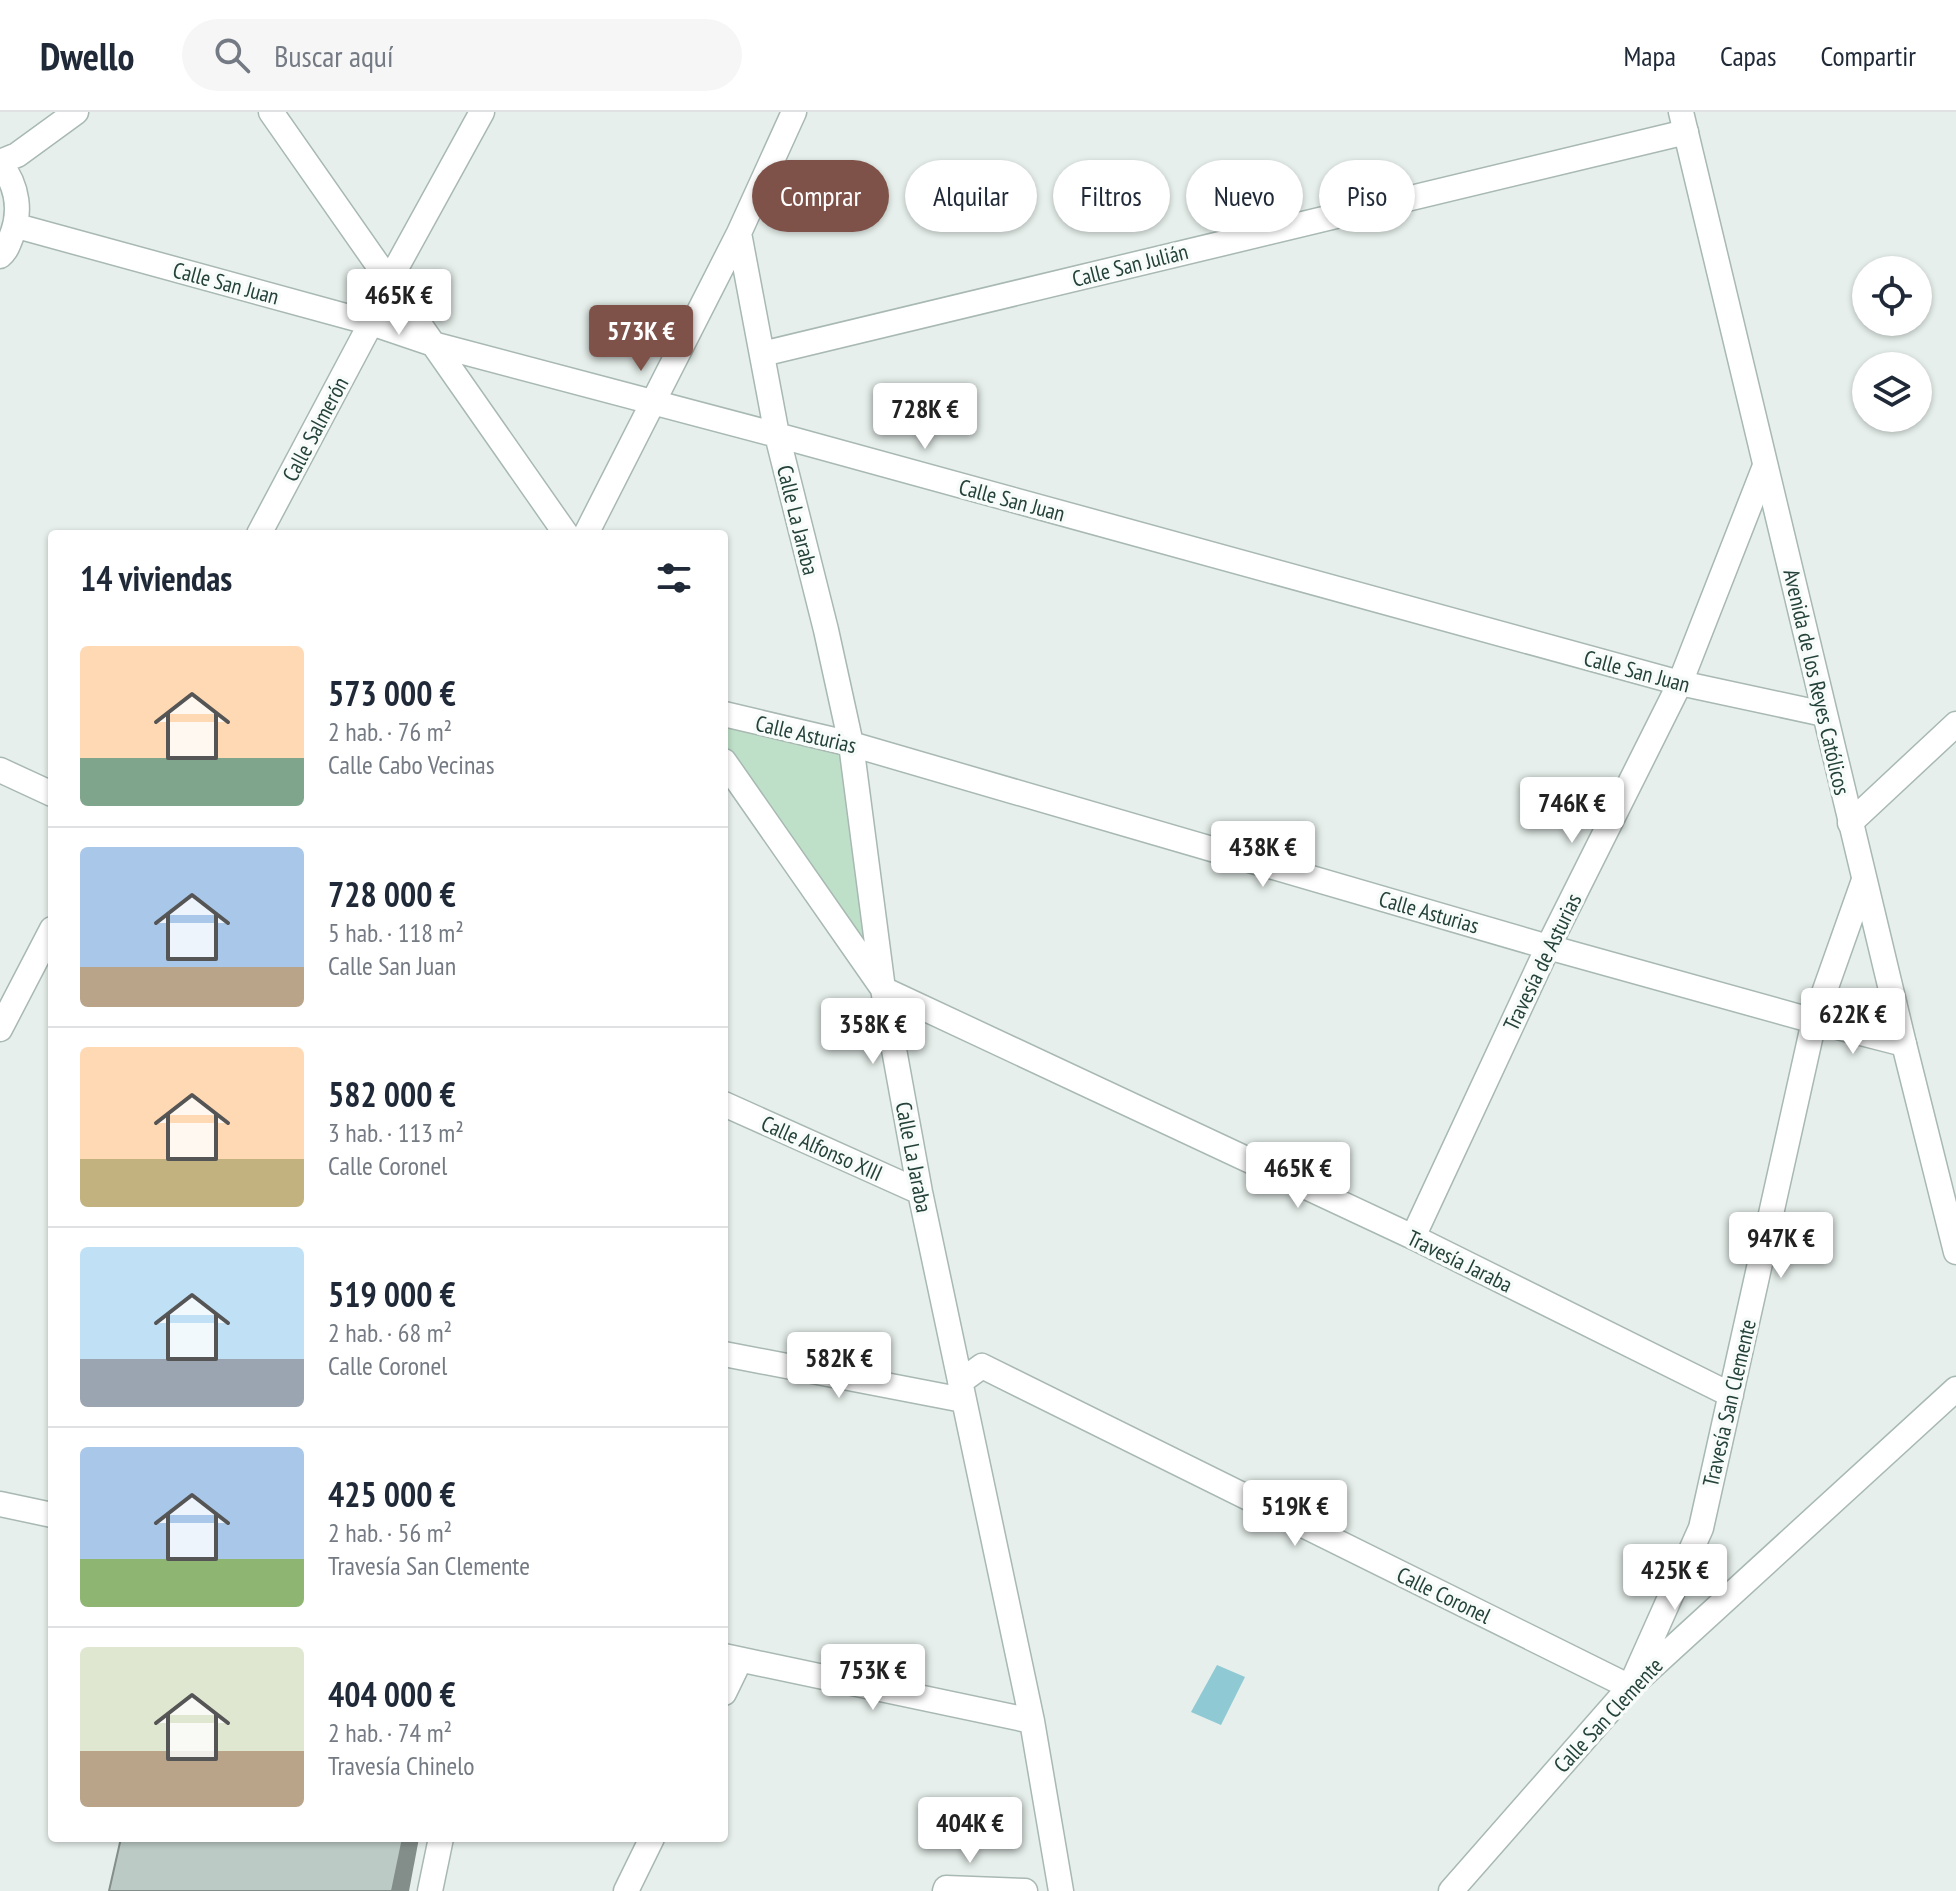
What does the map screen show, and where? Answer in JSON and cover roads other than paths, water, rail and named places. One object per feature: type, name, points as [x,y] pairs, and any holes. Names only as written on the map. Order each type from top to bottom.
[{"type":"street","points":[[0,256],[17,226],[17,195],[9,174],[0,162],[17,155],[76,112]]},
{"type":"street","points":[[271,112],[563,530]]},
{"type":"street","name":"Calle Salmerón","points":[[261,530],[371,323],[389,281],[482,112]]},
{"type":"street","points":[[588,530],[739,233],[794,112]]},
{"type":"street","name":"Calle San Julián","points":[[762,354],[1683,122]]},
{"type":"street","name":"Avenida de los Reyes Católicos","points":[[1683,122],[1956,1252]]},
{"type":"street","name":"Calle San Juan","points":[[17,226],[371,323],[433,344],[777,435],[1680,683],[1824,714]]},
{"type":"street","name":"Calle La Jaraba","points":[[739,233],[777,435],[851,744],[883,989],[920,1192],[1032,1721],[1061,1891]]},
{"type":"street","name":"Travesía de Asturias","points":[[1413,1237],[1548,947],[1680,683],[1765,466]]},
{"type":"street","name":"Calle Asturias","points":[[728,715],[851,744],[1548,947],[1904,1044]]},
{"type":"street","points":[[1850,823],[1956,724]]},
{"type":"street","points":[[728,767],[883,989]]},
{"type":"street","points":[[0,770],[48,792]]},
{"type":"street","name":"Travesía San Clemente","points":[[1630,1687],[1701,1528],[1814,1021],[1864,880]]},
{"type":"street","points":[[0,1029],[48,937]]},
{"type":"street","name":"Travesía Jaraba","points":[[883,989],[1413,1237],[1731,1395]]},
{"type":"street","name":"Calle Alfonso XIII","points":[[728,1106],[920,1192]]},
{"type":"street","name":"Calle Coronel","points":[[728,1355],[962,1391],[982,1366],[1630,1687]]},
{"type":"street","name":"Calle San Clemente","points":[[1451,1891],[1630,1687],[1956,1389]]},
{"type":"street","points":[[0,1504],[48,1514]]},
{"type":"street","points":[[732,1658],[1032,1721]]},
{"type":"street","points":[[430,1891],[440,1842]]},
{"type":"street","points":[[626,1891],[650,1842]]},
{"type":"street","points":[[945,1891],[946,1888],[1025,1891]]},
{"type":"water","points":[[1217,1665],[1245,1677],[1221,1725],[1191,1712]]}]
